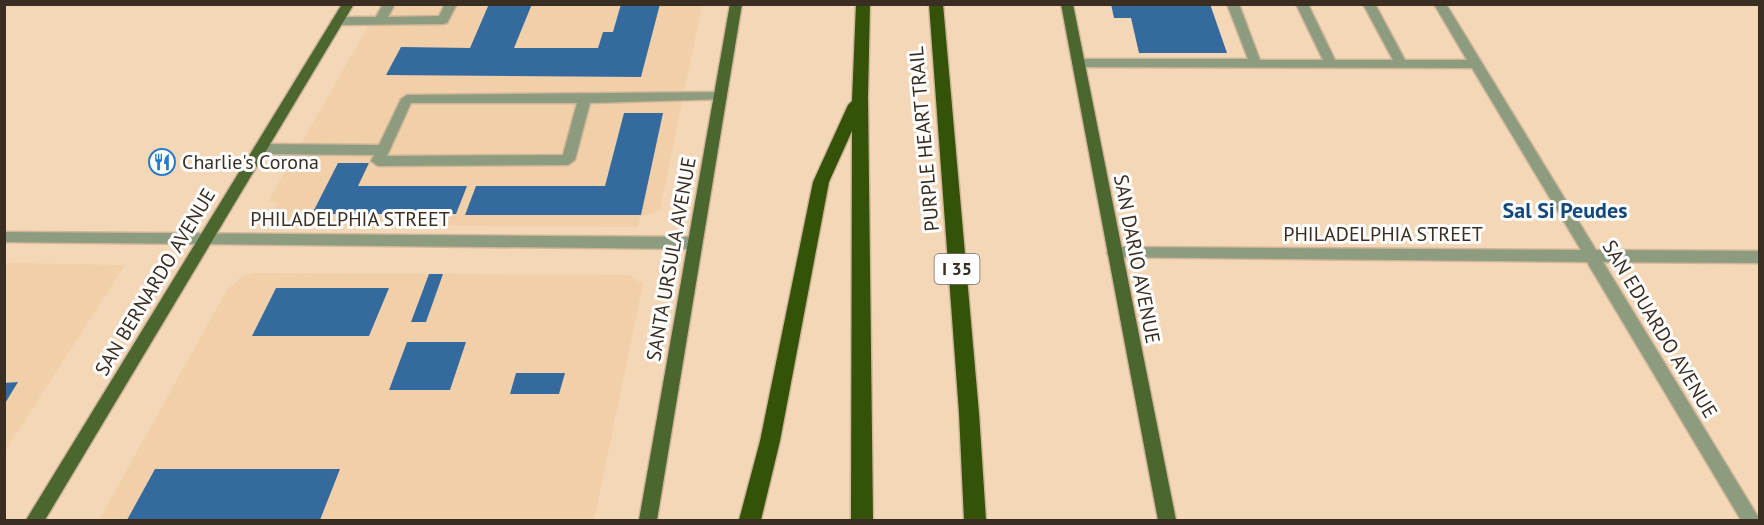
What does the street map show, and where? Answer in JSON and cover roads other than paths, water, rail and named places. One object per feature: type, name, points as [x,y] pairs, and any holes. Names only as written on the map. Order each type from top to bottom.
[{"type":"highway","points":[[862,520],[860,98],[863,11]]},
{"type":"highway","name":"PURPLE HEART TRAIL","points":[[936,11],[969,413],[975,520]]},
{"type":"highway","points":[[750,520],[770,441],[821,182],[860,98]]},
{"type":"highway","points":[[969,413],[984,520]]},
{"type":"main road","name":"SAN BERNARDO AVENUE","points":[[35,520],[348,4]]},
{"type":"main road","name":"SANTA URSULA AVENUE","points":[[648,520],[736,4]]},
{"type":"main road","name":"SAN DARIO AVENUE","points":[[1066,4],[1080,63],[1114,253],[1167,520]]},
{"type":"street","points":[[380,21],[389,4]]},
{"type":"street","points":[[337,21],[444,20],[451,4]]},
{"type":"street","points":[[1233,4],[1256,64]]},
{"type":"street","points":[[1302,4],[1331,64]]},
{"type":"street","points":[[1369,4],[1401,64]]},
{"type":"street","name":"SAN EDUARDO AVENUE","points":[[1440,4],[1751,520]]},
{"type":"street","points":[[1080,63],[1476,64]]},
{"type":"street","points":[[585,99],[568,160],[378,160],[407,99],[721,96]]},
{"type":"street","points":[[260,150],[383,150]]},
{"type":"street","name":"PHILADELPHIA STREET","points":[[4,237],[695,243]]},
{"type":"street","name":"PHILADELPHIA STREET","points":[[1114,253],[1760,257]]},
{"type":"place","name":"Charlie's Corona","points":[[162,162]]},
{"type":"district","name":"Sal Si Peudes","points":[[1565,210]]}]
